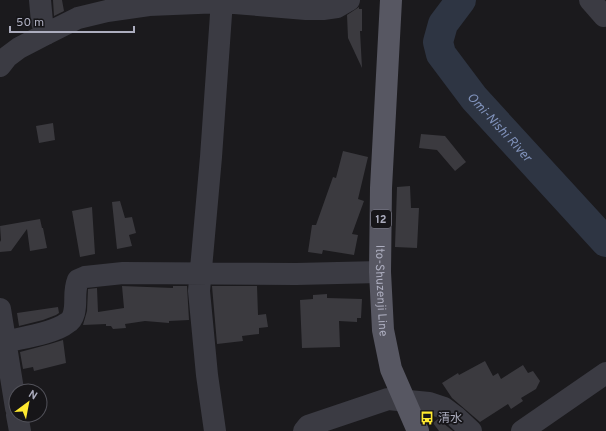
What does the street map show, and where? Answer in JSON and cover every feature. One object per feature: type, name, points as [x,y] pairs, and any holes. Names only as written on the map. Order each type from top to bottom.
[{"type":"main road","name":"Ito-Shuzenji Line","points":[[392,0],[381,188],[380,272],[383,330],[391,369],[418,431]]},
{"type":"street","points":[[40,0],[42,22],[46,34]]},
{"type":"street","points":[[0,66],[7,57],[19,48],[46,34],[78,18],[107,11],[149,5],[222,1],[306,9],[337,7],[349,0]]},
{"type":"street","points":[[215,431],[207,375],[199,291],[211,157],[222,1]]},
{"type":"street","points":[[5,342],[58,328],[67,324],[74,313],[74,288],[78,280],[85,277],[123,273],[296,274],[380,272]]},
{"type":"street","points":[[0,309],[12,383]]},
{"type":"street","points":[[522,431],[606,373]]},
{"type":"street","points":[[304,431],[308,426],[388,399],[429,403],[444,408],[471,431]]},
{"type":"building","points":[[53,0],[62,0],[64,11],[54,16]]},
{"type":"building","points":[[359,7],[359,9],[362,9],[362,31],[360,31],[362,68],[348,38],[347,15]]},
{"type":"building","points":[[53,123],[55,140],[39,143],[36,126]]},
{"type":"building","points":[[421,134],[445,136],[466,162],[455,171],[437,150],[419,148]]},
{"type":"building","points":[[343,151],[368,157],[358,199],[364,201],[352,234],[358,235],[354,255],[323,250],[322,254],[308,252],[312,225],[316,225],[333,177],[336,178]]},
{"type":"building","points":[[410,186],[411,208],[419,208],[417,248],[395,247],[397,187]]},
{"type":"building","points":[[120,201],[125,218],[132,217],[136,233],[129,235],[132,246],[117,249],[112,202]]},
{"type":"building","points":[[92,207],[95,254],[80,257],[72,211]]},
{"type":"building","points":[[40,219],[47,248],[30,251],[27,229],[11,251],[0,252],[0,226]]},
{"type":"building","points":[[122,286],[173,288],[173,286],[187,286],[189,320],[169,321],[169,323],[145,321],[125,324],[126,328],[113,329],[111,326],[106,326],[106,324],[83,325],[87,311],[88,289],[97,288],[98,312],[124,308]]},
{"type":"building","points":[[212,286],[257,286],[258,315],[266,314],[268,327],[259,328],[259,334],[242,336],[243,341],[217,344]]},
{"type":"building","points":[[327,294],[327,298],[362,299],[361,318],[357,318],[357,322],[339,321],[340,347],[302,348],[300,300],[313,299],[313,295]]},
{"type":"building","points":[[58,307],[59,313],[56,315],[19,326],[17,313]]},
{"type":"building","points":[[63,340],[66,363],[34,371],[33,367],[23,369],[20,352]]},
{"type":"building","points":[[485,361],[493,376],[498,373],[501,379],[523,365],[528,373],[533,371],[540,381],[536,389],[521,398],[523,401],[511,409],[508,404],[480,422],[452,398],[442,383],[458,373],[459,375]]},
{"type":"building","points":[[438,419],[453,431],[439,431],[433,423]]},
{"type":"waterway","name":"Omi-Nishi River","points":[[461,0],[443,24],[438,42],[441,54],[474,98],[606,242]]},
{"type":"place","name":"清水","points":[[427,418]]}]
